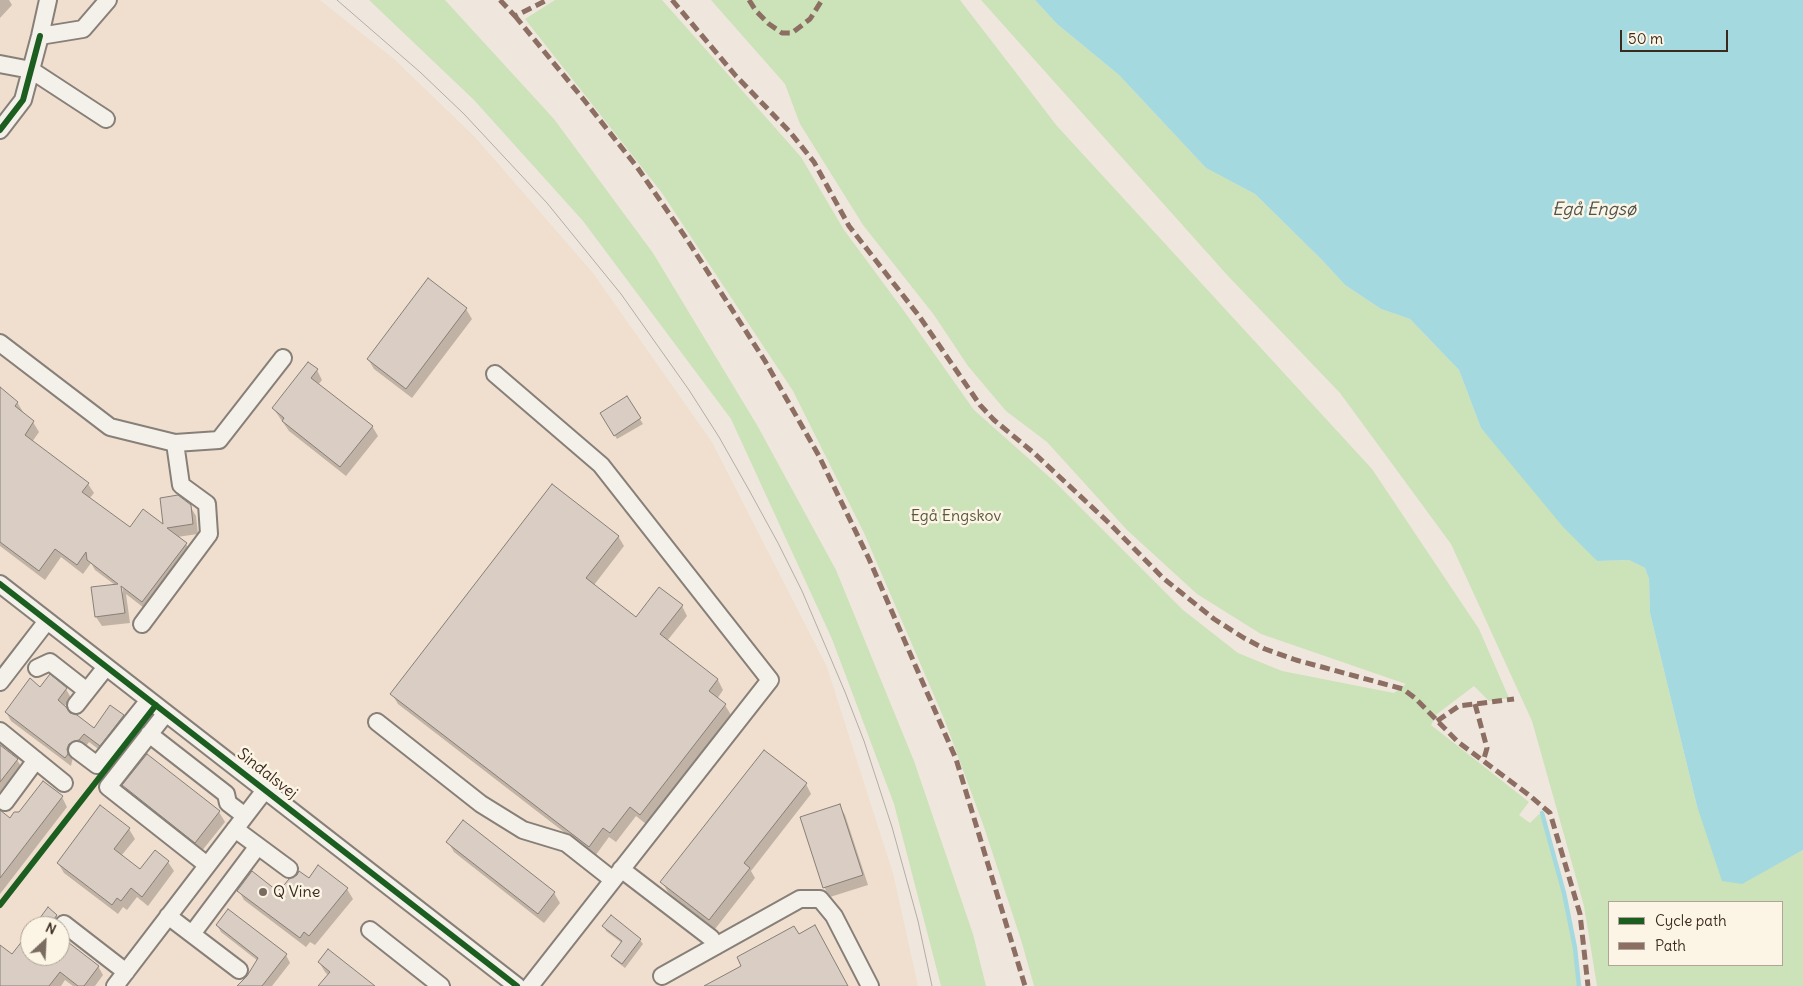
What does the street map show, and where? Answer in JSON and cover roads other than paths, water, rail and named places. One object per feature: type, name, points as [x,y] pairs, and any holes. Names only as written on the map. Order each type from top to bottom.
[{"type":"street","points":[[1,126],[23,100],[48,0]]},
{"type":"street","points":[[40,36],[83,29],[108,0]]},
{"type":"street","points":[[0,64],[31,70],[106,119]]},
{"type":"street","points":[[0,343],[110,427],[175,442],[219,440],[283,358]]},
{"type":"street","points":[[495,374],[601,465],[770,680],[530,986]]},
{"type":"street","points":[[142,624],[209,534],[207,504],[181,485],[175,442]]},
{"type":"street","name":"Sindalsvej","points":[[0,584],[265,790],[507,983]]},
{"type":"street","points":[[0,682],[47,620]]},
{"type":"street","points":[[37,668],[50,662],[87,691]]},
{"type":"street","points":[[76,705],[106,667]]},
{"type":"street","points":[[78,750],[97,765],[149,700]]},
{"type":"street","points":[[166,713],[108,787],[207,865]]},
{"type":"street","points":[[377,722],[481,804],[523,830],[566,843],[711,938],[716,946]]},
{"type":"street","points":[[0,731],[64,782]]},
{"type":"street","points":[[149,734],[226,794],[228,803],[258,846],[289,869]]},
{"type":"street","points":[[4,802],[36,760]]},
{"type":"street","name":"Sindalsvej","points":[[115,986],[265,790]]},
{"type":"street","points":[[192,934],[258,846]]},
{"type":"street","points":[[662,976],[800,899],[820,899],[834,916],[870,986]]},
{"type":"street","points":[[168,916],[239,970]]},
{"type":"street","points":[[70,929],[126,972]]},
{"type":"street","points":[[370,930],[441,986]]},
{"type":"water","name":"Egå Engsø","points":[[1035,0],[1803,0],[1803,850],[1742,884],[1722,881],[1697,806],[1650,613],[1649,579],[1645,568],[1629,560],[1597,561],[1564,528],[1481,428],[1459,370],[1410,319],[1381,309],[1345,285],[1255,194],[1206,168],[1119,75],[1057,24]]},
{"type":"waterway","points":[[1542,813],[1564,893],[1575,948],[1579,986]]},
{"type":"tram line","points":[[337,0],[420,72],[464,114],[547,203],[621,294],[689,390],[719,437],[778,543],[802,591],[845,692],[864,741],[892,827],[918,921],[932,986]]},
{"type":"place","name":"Q Vine","points":[[263,892]]},
{"type":"park label","name":"Egå Engskov","points":[[956,516]]}]
